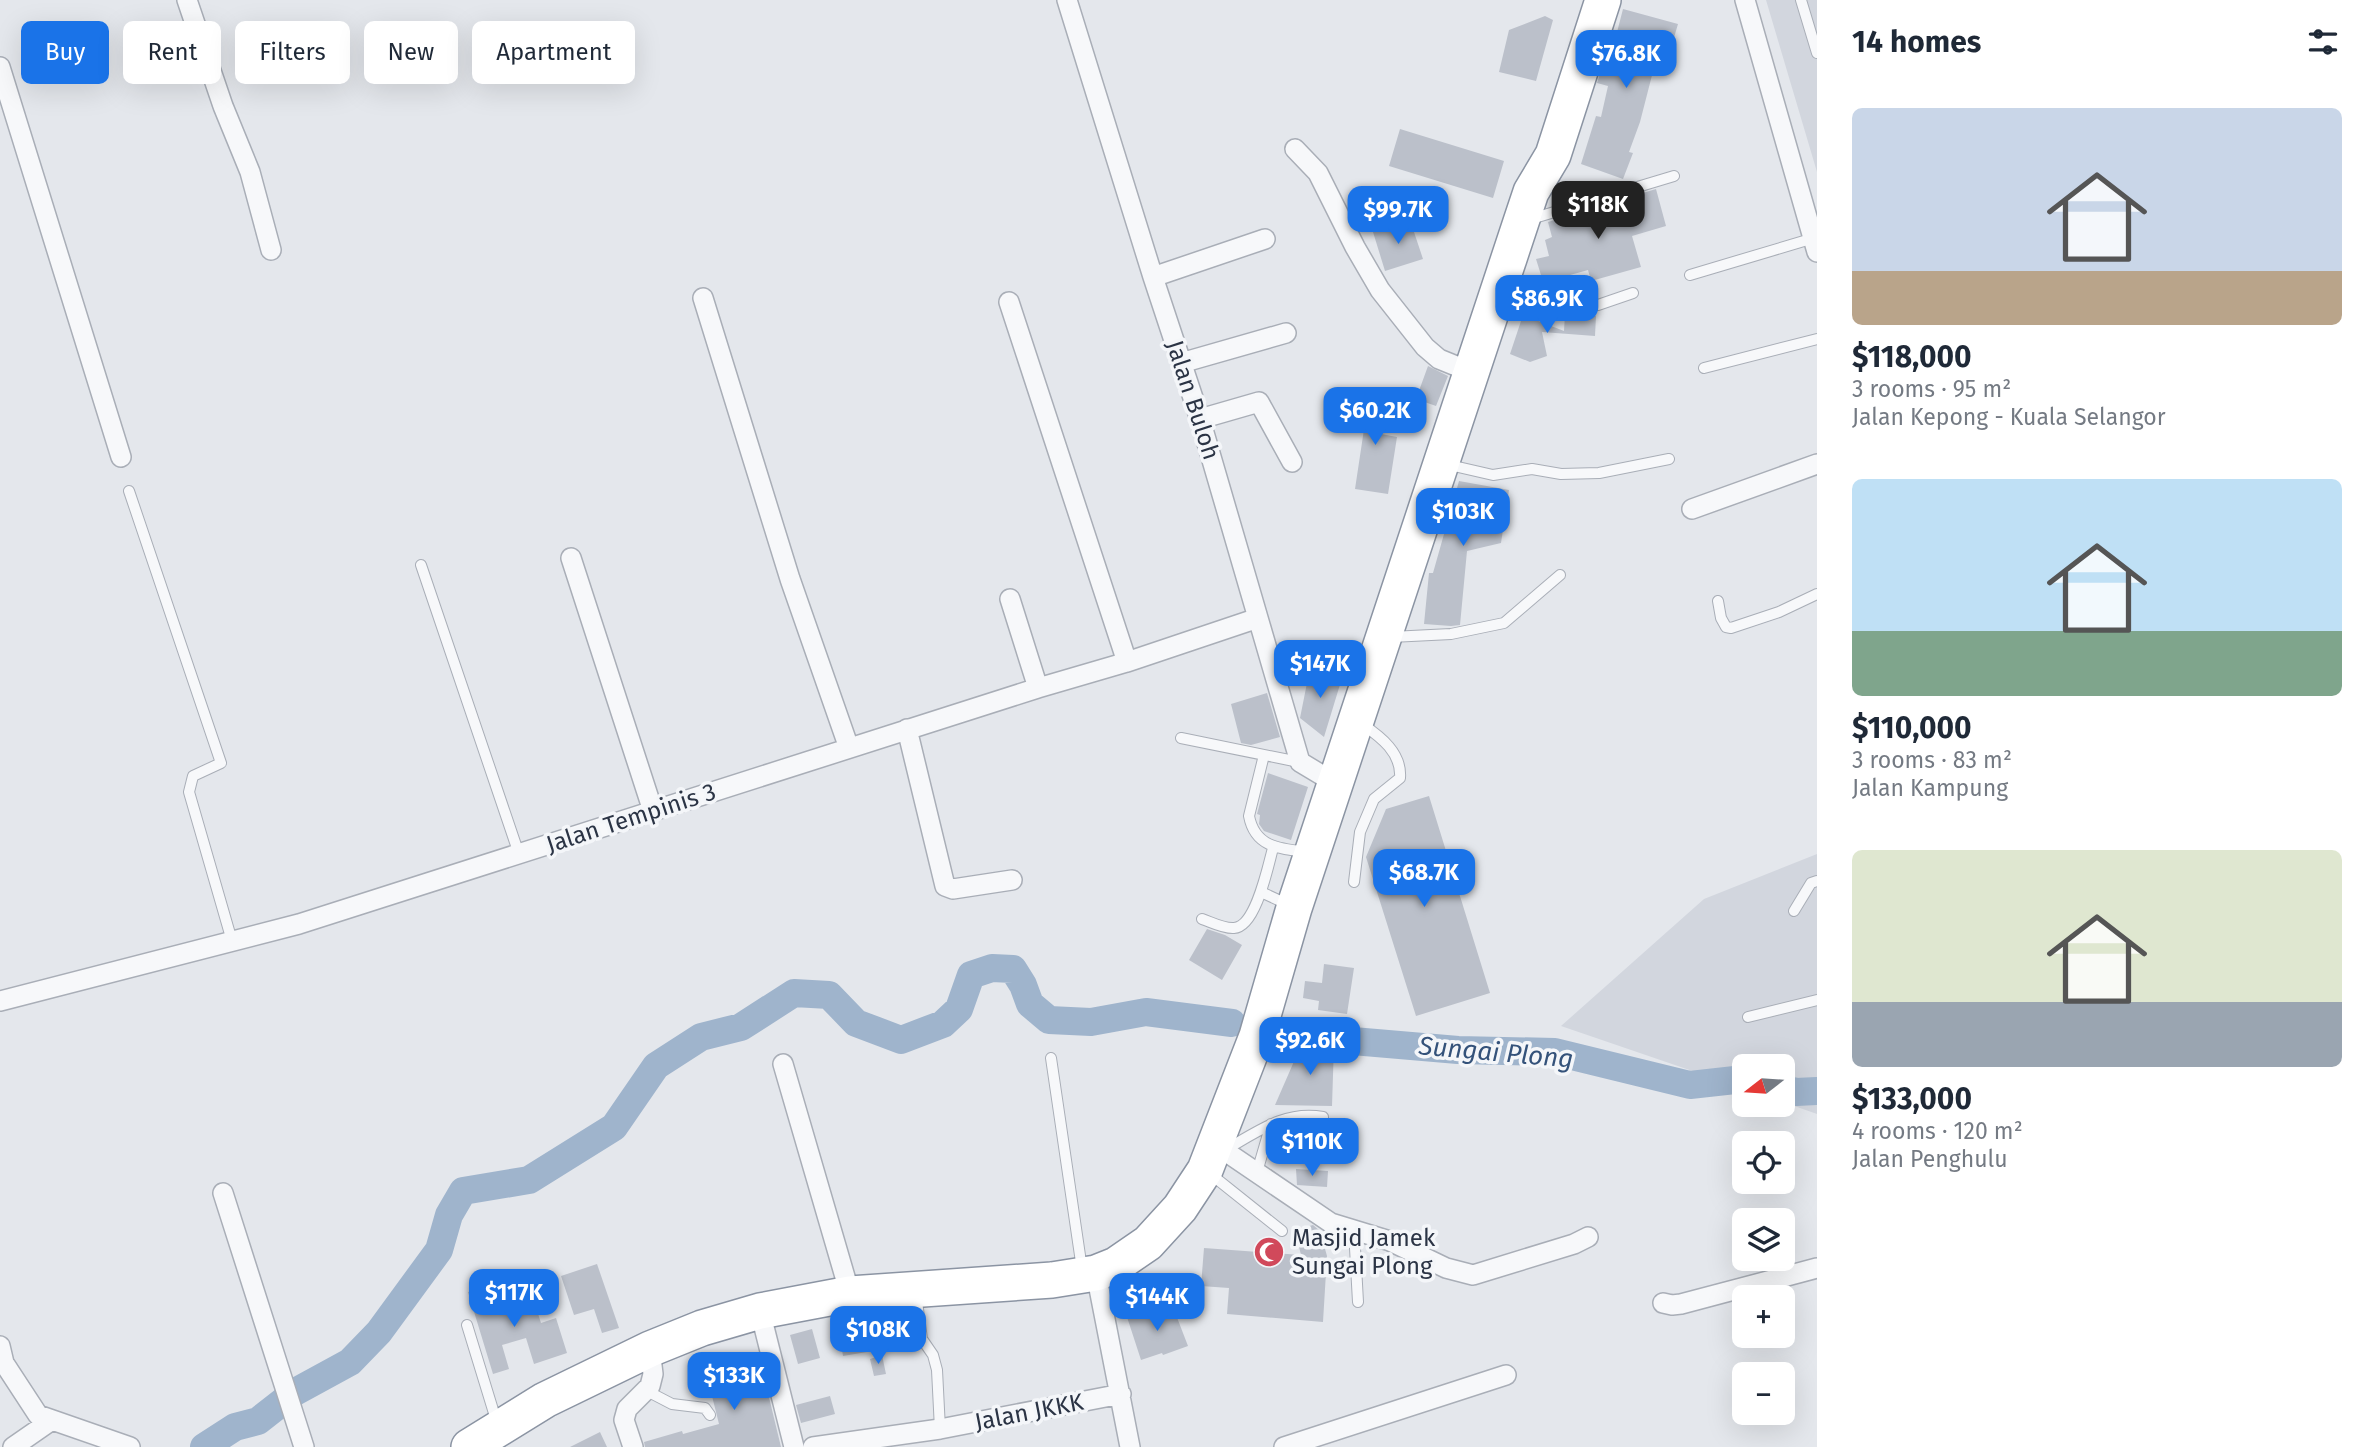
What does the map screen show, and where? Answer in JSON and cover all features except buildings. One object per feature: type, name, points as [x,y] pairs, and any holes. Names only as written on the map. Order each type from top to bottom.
[{"type":"highway","points":[[1526,207],[1536,144],[1577,0]]},
{"type":"highway","points":[[468,1447],[545,1400],[650,1349],[702,1328],[760,1311],[850,1294],[1052,1280],[1090,1274],[1116,1265],[1148,1243],[1180,1208],[1215,1155],[1257,1036],[1294,908],[1526,207],[1553,155],[1603,0]]},
{"type":"street","points":[[187,0],[223,106],[250,172],[271,250]]},
{"type":"street","name":"Jalan Buloh","points":[[1067,0],[1200,419],[1300,762]]},
{"type":"street","points":[[1745,0],[1816,245]]},
{"type":"street","points":[[0,66],[121,457]]},
{"type":"street","points":[[1295,149],[1318,173],[1380,290],[1425,347],[1440,359],[1471,372]]},
{"type":"street","points":[[1153,277],[1265,239]]},
{"type":"street","points":[[703,298],[790,579],[849,748]]},
{"type":"street","points":[[1009,302],[1127,662]]},
{"type":"street","points":[[1181,363],[1286,333]]},
{"type":"street","points":[[1200,419],[1259,402],[1292,462]]},
{"type":"street","points":[[1692,509],[1817,464]]},
{"type":"street","points":[[571,558],[653,811]]},
{"type":"street","points":[[1010,598],[1038,688]]},
{"type":"street","name":"Jalan Tempinis 3","points":[[0,1001],[299,924],[1258,618]]},
{"type":"street","points":[[907,729],[945,886],[953,890],[1012,880]]},
{"type":"street","points":[[1300,762],[1335,783]]},
{"type":"street","points":[[783,1063],[850,1294]]},
{"type":"street","points":[[1215,1155],[1257,1172],[1331,1223],[1390,1241],[1446,1268],[1473,1275],[1574,1244],[1587,1237]]},
{"type":"street","points":[[223,1193],[304,1447]]},
{"type":"street","points":[[1664,1303],[1681,1304],[1817,1268]]},
{"type":"street","points":[[1090,1274],[1121,1394],[1130,1447]]},
{"type":"street","points":[[760,1311],[794,1447]]},
{"type":"street","points":[[633,1447],[624,1420],[626,1409],[649,1386],[653,1374],[650,1349]]},
{"type":"street","points":[[1,1350],[4,1363],[38,1415],[130,1447]]},
{"type":"street","points":[[1284,1447],[1506,1375]]},
{"type":"street","name":"Jalan JKKK","points":[[813,1447],[940,1429],[1121,1394]]},
{"type":"street","points":[[13,1447],[52,1420]]},
{"type":"lane","points":[[1801,0],[1817,52]]},
{"type":"lane","points":[[1526,207],[1674,176]]},
{"type":"lane","points":[[1690,275],[1816,245]]},
{"type":"lane","points":[[1495,301],[1598,305],[1633,293]]},
{"type":"lane","points":[[1704,368],[1817,339]]},
{"type":"lane","points":[[1441,464],[1493,475],[1532,469],[1561,474],[1599,473],[1669,459]]},
{"type":"lane","points":[[129,491],[221,762],[193,776],[189,792],[232,941]]},
{"type":"lane","points":[[421,565],[519,854]]},
{"type":"lane","points":[[1384,638],[1451,634],[1504,623],[1560,575]]},
{"type":"lane","points":[[1718,601],[1723,624],[1731,628],[1779,612],[1817,594]]},
{"type":"lane","points":[[1354,882],[1360,832],[1374,799],[1400,778],[1401,765],[1382,738],[1356,719]]},
{"type":"lane","points":[[1181,738],[1300,762]]},
{"type":"lane","points":[[1264,755],[1249,816],[1255,833],[1273,848],[1312,853]]},
{"type":"lane","points":[[1202,919],[1230,929],[1238,928],[1245,922],[1261,892],[1273,848]]},
{"type":"lane","points":[[1794,911],[1811,883],[1817,881]]},
{"type":"lane","points":[[1261,892],[1294,908]]},
{"type":"lane","points":[[1748,1017],[1817,1000]]},
{"type":"lane","points":[[1051,1058],[1090,1274]]},
{"type":"lane","points":[[1282,1231],[1215,1155],[1270,1124],[1304,1114],[1323,1117]]},
{"type":"lane","points":[[1257,1172],[1270,1124]]},
{"type":"lane","points":[[1354,1230],[1358,1302]]},
{"type":"lane","points":[[916,1289],[922,1339],[933,1355],[937,1370],[940,1429]]},
{"type":"lane","points":[[467,1325],[498,1427]]},
{"type":"lane","points":[[645,1390],[672,1404],[705,1408],[710,1415]]},
{"type":"shaded area","points":[[1766,0],[1817,0],[1817,172]]},
{"type":"shaded area","points":[[1817,854],[1817,1114],[1796,1107],[1796,1054],[1732,1054],[1732,1085],[1561,1026],[1704,899]]},
{"type":"waterway","name":"Sungai Plong","points":[[204,1447],[235,1427],[258,1421],[295,1392],[350,1362],[379,1332],[439,1250],[449,1215],[463,1191],[529,1180],[614,1127],[656,1066],[701,1037],[741,1027],[794,993],[829,995],[856,1023],[901,1040],[943,1024],[959,1009],[971,975],[992,968],[1013,969],[1030,1004],[1049,1020],[1091,1022],[1146,1012],[1232,1023]]},
{"type":"waterway","name":"Sungai Plong","points":[[1286,1032],[1341,1040],[1458,1050],[1555,1052],[1690,1085],[1732,1080]]},
{"type":"waterway","name":"Sungai Plong","points":[[1796,1092],[1817,1091]]},
{"type":"place","name":"Masjid Jamek Sungai Plong","points":[[1269,1252]]}]
